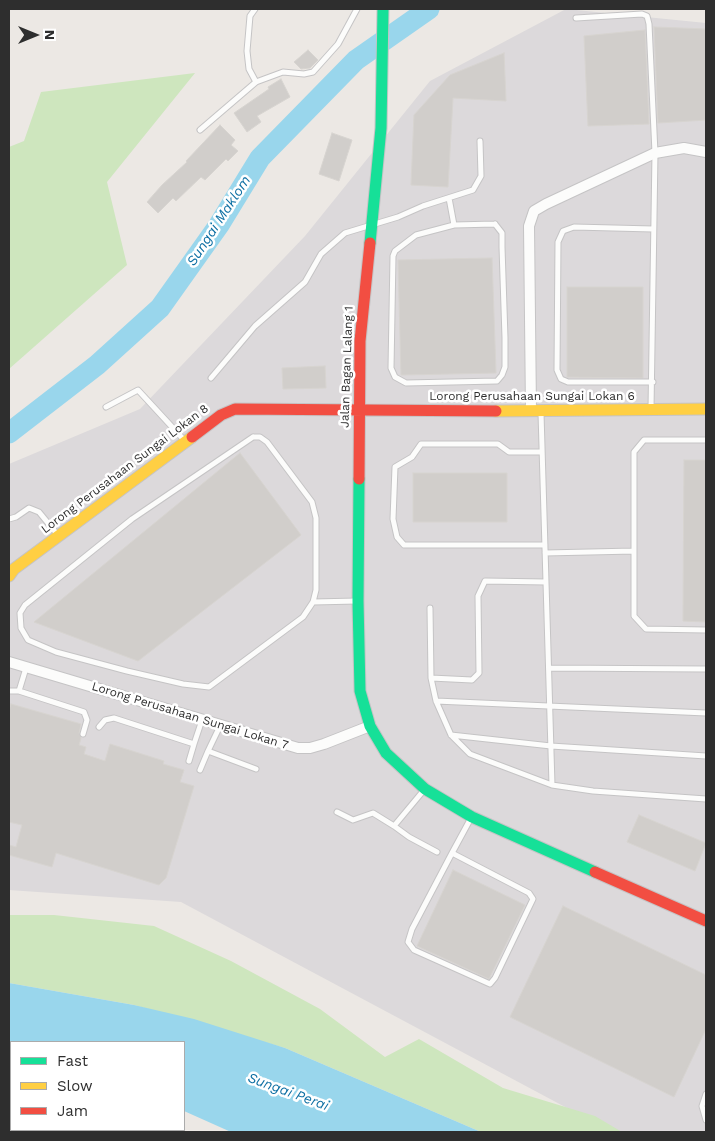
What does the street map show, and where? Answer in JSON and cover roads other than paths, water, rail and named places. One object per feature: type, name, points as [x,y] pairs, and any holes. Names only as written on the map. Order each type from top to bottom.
[{"type":"main road","name":"Jalan Bagan Lalang 1","points":[[383,9],[380,128],[360,340],[358,601],[360,691],[370,726],[386,753],[425,789],[472,817],[706,921]]},
{"type":"main road","name":"Lorong Perusahaan Sungai Lokan 8","points":[[9,576],[14,569],[221,415],[235,409],[359,411]]},
{"type":"main road","name":"Lorong Perusahaan Sungai Lokan 6","points":[[359,411],[706,409]]},
{"type":"street","points":[[536,410],[528,226],[534,210],[655,154],[684,148],[706,152]]},
{"type":"street","name":"Lorong Perusahaan Sungai Lokan 7","points":[[9,662],[298,748],[310,748],[370,726]]},
{"type":"lane","points":[[255,9],[250,16],[246,51],[249,69],[256,82]]},
{"type":"lane","points":[[200,130],[256,82],[283,72],[304,74],[313,72],[338,44],[357,9]]},
{"type":"lane","points":[[576,18],[642,14],[647,16],[649,24],[655,154],[653,382],[651,409]]},
{"type":"lane","points":[[211,378],[255,326],[305,282],[321,254],[344,233],[371,226],[473,190],[481,176],[480,142]]},
{"type":"lane","points":[[449,198],[454,225]]},
{"type":"lane","points":[[495,224],[502,233],[505,367],[497,381],[406,383],[395,377],[391,368],[393,256],[400,246],[416,235],[454,225],[495,224]]},
{"type":"lane","points":[[653,229],[574,227],[563,231],[558,242],[557,370],[561,379],[568,382],[653,382]]},
{"type":"lane","points":[[106,407],[138,390],[185,442]]},
{"type":"lane","points":[[536,410],[542,452],[552,785]]},
{"type":"lane","points":[[252,437],[260,437],[267,442],[312,502],[316,518],[317,536],[316,590],[313,602],[303,617],[209,687],[183,684],[56,652],[28,640],[21,628],[20,613],[25,605],[132,519],[252,437]]},
{"type":"lane","points":[[706,440],[644,440],[634,452],[634,616],[646,629],[706,630]]},
{"type":"lane","points":[[542,452],[509,452],[498,444],[420,444],[412,457],[395,468],[393,519],[397,537],[404,545],[545,545]]},
{"type":"lane","points":[[9,519],[16,517],[29,508],[39,512],[58,536]]},
{"type":"lane","points":[[545,553],[634,551]]},
{"type":"lane","points":[[431,678],[472,680],[480,673],[478,596],[485,581],[546,582]]},
{"type":"lane","points":[[313,602],[358,601]]},
{"type":"lane","points":[[430,608],[431,678],[436,701],[451,735],[470,754],[552,785],[593,791],[706,799]]},
{"type":"lane","points":[[19,691],[26,667]]},
{"type":"lane","points":[[548,668],[706,669]]},
{"type":"lane","points":[[9,692],[19,691],[84,712],[87,720],[84,734]]},
{"type":"lane","points":[[436,701],[706,712]]},
{"type":"lane","points":[[99,727],[105,720],[114,718],[194,744]]},
{"type":"lane","points":[[189,761],[202,720]]},
{"type":"lane","points":[[200,770],[220,726]]},
{"type":"lane","points":[[451,735],[551,746],[706,756]]},
{"type":"lane","points":[[208,751],[256,769]]},
{"type":"lane","points":[[394,826],[425,789]]},
{"type":"lane","points":[[337,812],[353,820],[373,813],[436,852]]},
{"type":"lane","points":[[452,853],[529,893],[533,899],[495,978],[490,984],[414,950],[408,942],[412,929],[452,853],[472,817]]},
{"type":"lane","points":[[706,1094],[702,1106],[706,1120]]},
{"type":"water","name":"Sungai Perai","points":[[9,983],[134,1005],[194,1019],[285,1048],[481,1132],[231,1132],[185,1111],[185,1041],[10,1041],[9,1071]]},
{"type":"waterway","name":"Sungai Maklom","points":[[9,433],[97,365],[160,308],[219,225],[260,158],[356,60],[429,9]]}]
